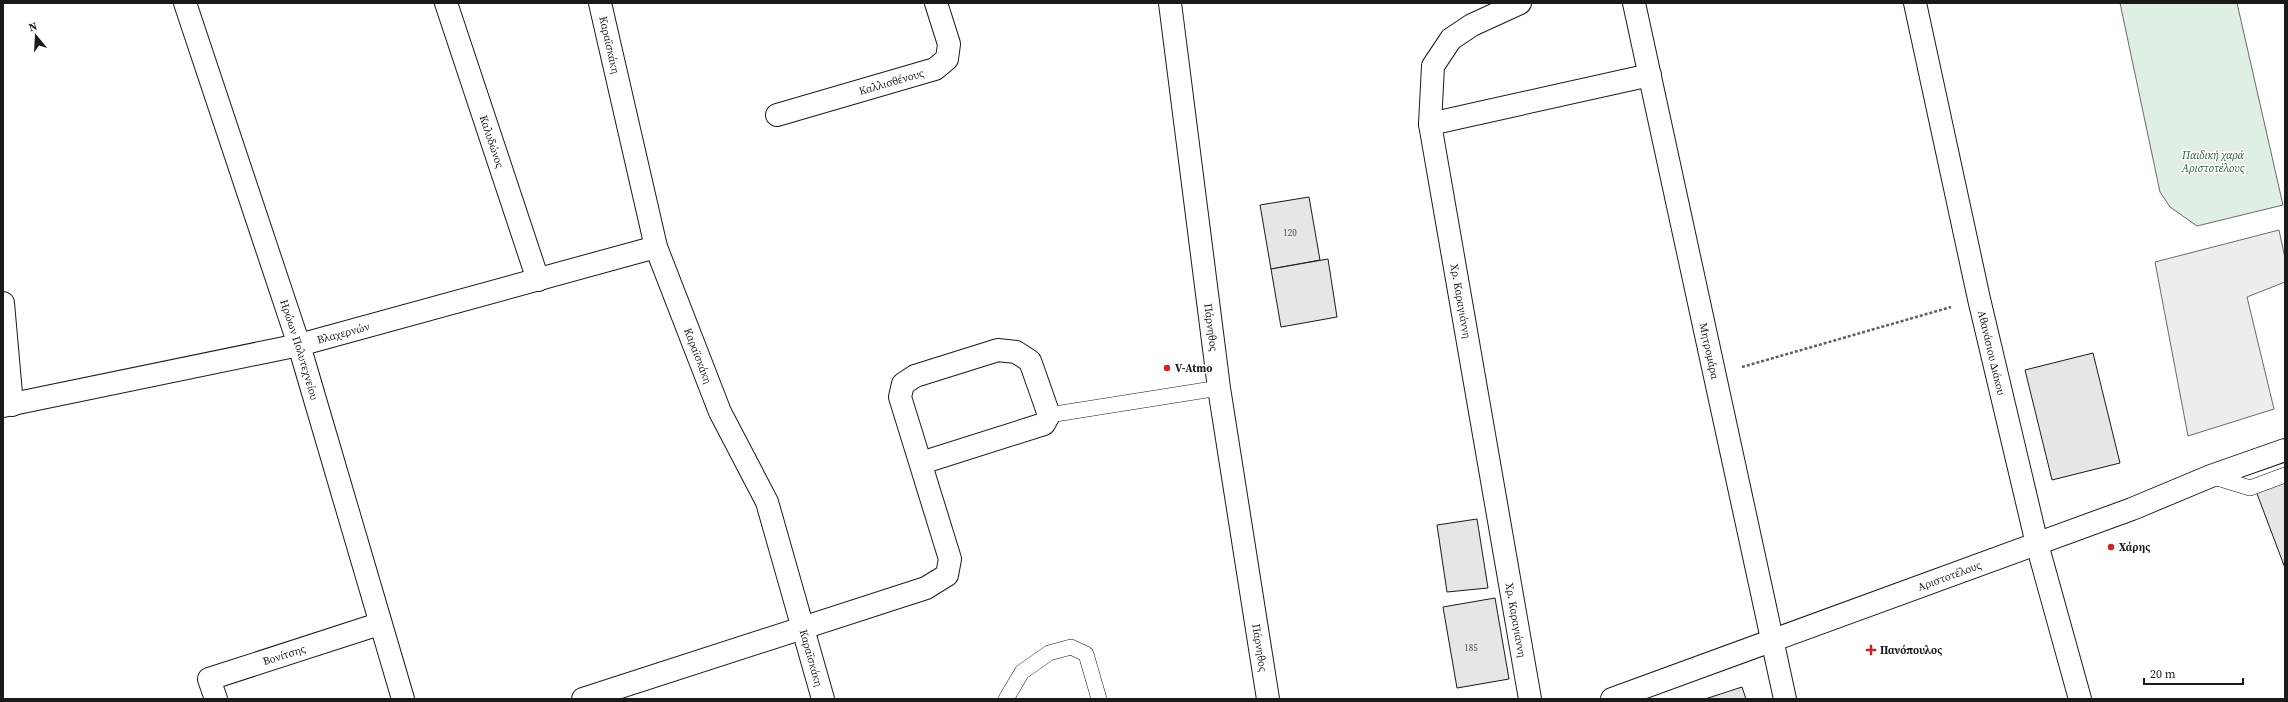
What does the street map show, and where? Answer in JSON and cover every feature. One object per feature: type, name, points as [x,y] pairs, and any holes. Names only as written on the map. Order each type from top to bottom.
[{"type":"street","name":"Ηρώων Πολυτεχνείου","points":[[185,3],[299,345],[379,624],[403,699]]},
{"type":"street","name":"Καλυδώνος","points":[[446,3],[538,280]]},
{"type":"street","name":"Καραϊσκάκη","points":[[600,3],[656,247],[720,412],[767,502],[805,628],[823,699]]},
{"type":"street","name":"Καλλισθένους","points":[[777,115],[935,69],[947,59],[949,44],[936,3]]},
{"type":"street","name":"Πάρνηθος","points":[[1170,3],[1219,388],[1268,699]]},
{"type":"street","name":"Χρ. Καραγιάννη","points":[[1520,3],[1472,25],[1451,39],[1433,66],[1430,124],[1530,699]]},
{"type":"street","name":"Μητρομάρα","points":[[1634,3],[1785,699]]},
{"type":"street","name":"Αθανάσιου Διάκου","points":[[1915,3],[1979,299],[2037,544],[2080,699]]},
{"type":"street","points":[[1430,124],[1650,75]]},
{"type":"street","name":"Βλαχερνών","points":[[8,406],[299,345],[656,247]]},
{"type":"street","points":[[3,303],[8,406]]},
{"type":"street","points":[[583,699],[926,588],[947,575],[950,559],[900,397],[903,384],[915,376],[998,350],[1016,352],[1030,361],[1049,415],[1044,424],[921,463]]},
{"type":"street","name":"Αριστοτέλους","points":[[1612,699],[2132,509],[2211,476],[2285,450]]},
{"type":"street","name":"Βονίτσης","points":[[216,699],[209,679],[379,624]]},
{"type":"lane","points":[[1049,415],[1219,388]]},
{"type":"lane","points":[[2211,476],[2250,488],[2285,475]]},
{"type":"lane","points":[[1006,699],[1022,672],[1049,654],[1070,647],[1086,654],[1099,699]]},
{"type":"path","points":[[1715,374],[1979,299]]},
{"type":"green space","name":"Παιδική χαρά Αριστοτέλους","points":[[2120,3],[2237,3],[2283,205],[2197,226],[2170,207],[2160,192]]},
{"type":"shaded area","points":[[2279,230],[2285,258],[2285,282],[2247,297],[2274,409],[2188,436],[2155,262]]},
{"type":"building","points":[[1309,197],[1320,260],[1271,269],[1260,205]]},
{"type":"building","points":[[1328,259],[1337,317],[1281,327],[1271,269]]},
{"type":"building","points":[[2093,353],[2120,463],[2052,480],[2025,370]]},
{"type":"building","points":[[2285,480],[2285,568],[2256,491]]},
{"type":"building","points":[[1477,519],[1488,588],[1447,592],[1437,525]]},
{"type":"building","points":[[1495,598],[1509,679],[1457,688],[1443,607]]},
{"type":"building","points":[[1742,687],[1746,699],[1705,699]]},
{"type":"place","name":"V-Atmo","points":[[1167,368]]},
{"type":"place","name":"Χάρης","points":[[2111,547]]},
{"type":"place","name":"Πανόπουλος","points":[[1871,650]]}]
